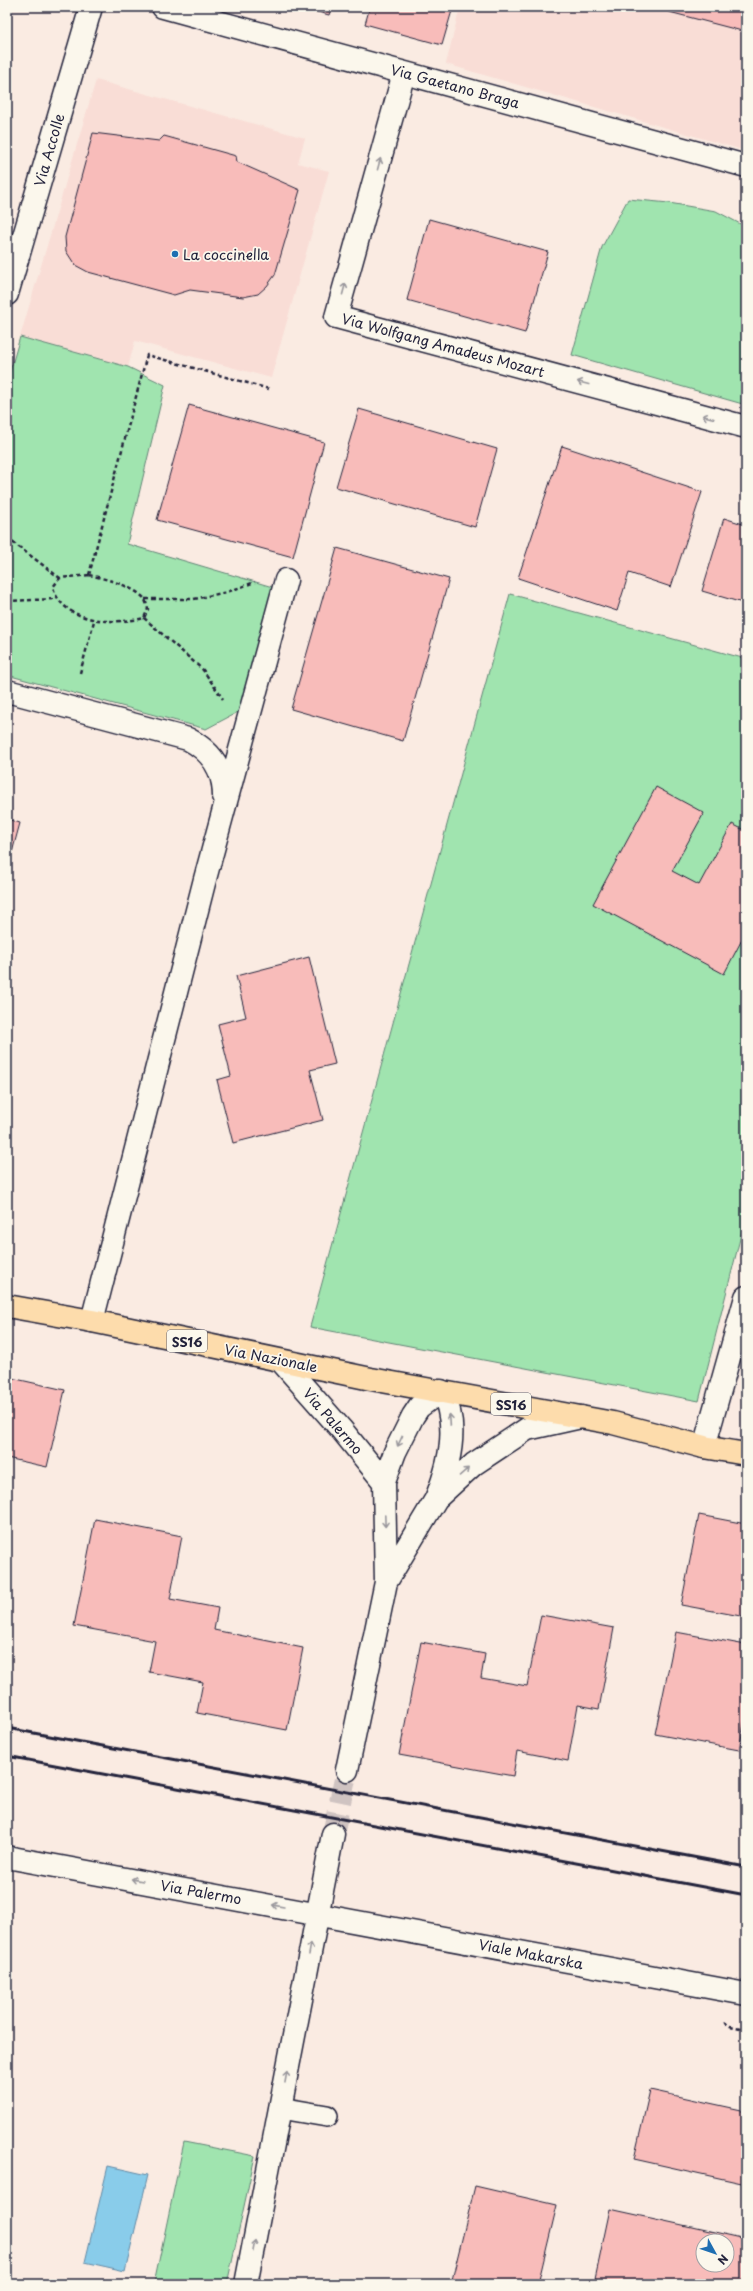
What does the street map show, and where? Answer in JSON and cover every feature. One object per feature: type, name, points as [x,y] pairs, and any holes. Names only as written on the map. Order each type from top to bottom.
[{"type":"main road","name":"Via Nazionale","points":[[7,1306],[92,1321],[281,1361],[442,1391]]},
{"type":"main road","name":"SS16","points":[[442,1391],[613,1423],[704,1447],[746,1454]]},
{"type":"street","name":"Via Accolle","points":[[7,294],[91,7]]},
{"type":"street","name":"Via Gaetano Braga","points":[[163,7],[746,166]]},
{"type":"street","name":"Via Wolfgang Amadeus Mozart","points":[[404,73],[336,317],[746,427]]},
{"type":"street","points":[[92,1321],[222,813],[286,580]]},
{"type":"street","points":[[7,691],[170,733],[198,744],[204,748],[218,766],[224,790],[222,813]]},
{"type":"street","points":[[704,1447],[746,1297]]},
{"type":"street","name":"Via Palermo","points":[[281,1361],[342,1429],[384,1482]]},
{"type":"street","points":[[347,1770],[386,1582],[384,1482],[395,1452],[413,1416],[419,1407],[442,1391],[449,1411],[451,1436],[446,1468],[436,1499],[386,1582]]},
{"type":"street","points":[[436,1499],[479,1460],[527,1429],[581,1417]]},
{"type":"street","points":[[246,2284],[333,1834]]},
{"type":"street","name":"Via Palermo","points":[[7,1857],[317,1913]]},
{"type":"street","name":"Viale Makarska","points":[[317,1913],[746,1994]]},
{"type":"lane","points":[[280,2108],[327,2116]]},
{"type":"path","points":[[89,576],[147,355],[269,389]]},
{"type":"path","points":[[7,538],[60,578],[89,576],[105,579],[134,592],[144,599],[148,609],[144,618]]},
{"type":"path","points":[[60,578],[53,587],[56,599],[68,609],[94,621],[130,621],[144,618]]},
{"type":"path","points":[[144,599],[194,599],[227,592],[262,579]]},
{"type":"path","points":[[7,601],[56,599]]},
{"type":"path","points":[[144,618],[203,670],[224,700]]},
{"type":"path","points":[[80,672],[94,621]]},
{"type":"shaded area","points":[[460,7],[746,7],[746,151],[446,64]]},
{"type":"shaded area","name":"La coccinella","points":[[96,80],[305,138],[298,163],[329,171],[271,378],[135,341],[128,367],[20,337]]},
{"type":"green space","points":[[628,199],[669,203],[716,211],[746,227],[746,405],[572,355],[602,247]]},
{"type":"green space","points":[[20,337],[128,367],[165,385],[127,544],[276,588],[240,711],[206,729],[7,675],[7,382]]},
{"type":"green space","points":[[510,594],[746,659],[746,1215],[699,1401],[310,1327]]},
{"type":"green space","points":[[184,2142],[255,2156],[227,2284],[154,2284]]},
{"type":"water","points":[[108,2166],[148,2175],[125,2271],[85,2262]]},
{"type":"building","points":[[299,7],[332,7],[329,15]]},
{"type":"building","points":[[370,7],[453,7],[442,45],[365,24]]},
{"type":"building","points":[[650,7],[746,7],[746,32]]},
{"type":"building","points":[[93,133],[159,141],[164,136],[236,156],[237,162],[300,190],[275,275],[267,286],[258,294],[243,297],[190,290],[174,295],[88,272],[75,265],[66,251],[65,237]]},
{"type":"building","points":[[429,219],[548,252],[525,333],[407,300]]},
{"type":"building","points":[[189,405],[324,442],[293,557],[157,520]]},
{"type":"building","points":[[359,409],[497,449],[475,527],[336,487]]},
{"type":"building","points":[[562,446],[702,492],[671,587],[629,573],[617,611],[518,578]]},
{"type":"building","points":[[724,518],[746,525],[746,604],[702,591]]},
{"type":"building","points":[[337,548],[449,579],[403,741],[291,709]]},
{"type":"building","points":[[656,787],[704,813],[672,871],[699,885],[732,824],[746,831],[746,932],[724,974],[593,904]]},
{"type":"building","points":[[7,819],[20,823],[7,871]]},
{"type":"building","points":[[309,957],[335,1064],[310,1070],[323,1120],[233,1143],[217,1080],[231,1076],[218,1024],[246,1017],[236,976]]},
{"type":"building","points":[[7,1377],[65,1390],[47,1467],[7,1458]]},
{"type":"building","points":[[699,1515],[746,1524],[746,1617],[681,1605]]},
{"type":"building","points":[[95,1519],[182,1536],[170,1599],[218,1608],[214,1630],[303,1648],[287,1730],[197,1713],[203,1682],[149,1672],[155,1641],[74,1626]]},
{"type":"building","points":[[541,1615],[614,1628],[599,1709],[578,1705],[568,1761],[517,1751],[513,1776],[399,1755],[421,1642],[485,1654],[481,1678],[527,1686]]},
{"type":"building","points":[[676,1632],[746,1645],[746,1713],[739,1750],[655,1734]]},
{"type":"building","points":[[650,2090],[746,2111],[746,2184],[634,2159]]},
{"type":"building","points":[[475,2186],[557,2205],[538,2284],[451,2284]]},
{"type":"building","points":[[610,2209],[719,2233],[695,2233],[695,2273],[735,2273],[735,2237],[746,2239],[746,2284],[594,2284]]},
{"type":"tunnel","points":[[333,1834],[347,1770]]},
{"type":"railway","points":[[7,1728],[746,1867]]},
{"type":"railway","points":[[7,1756],[746,1895]]},
{"type":"place","name":"La coccinella","points":[[175,254]]}]
